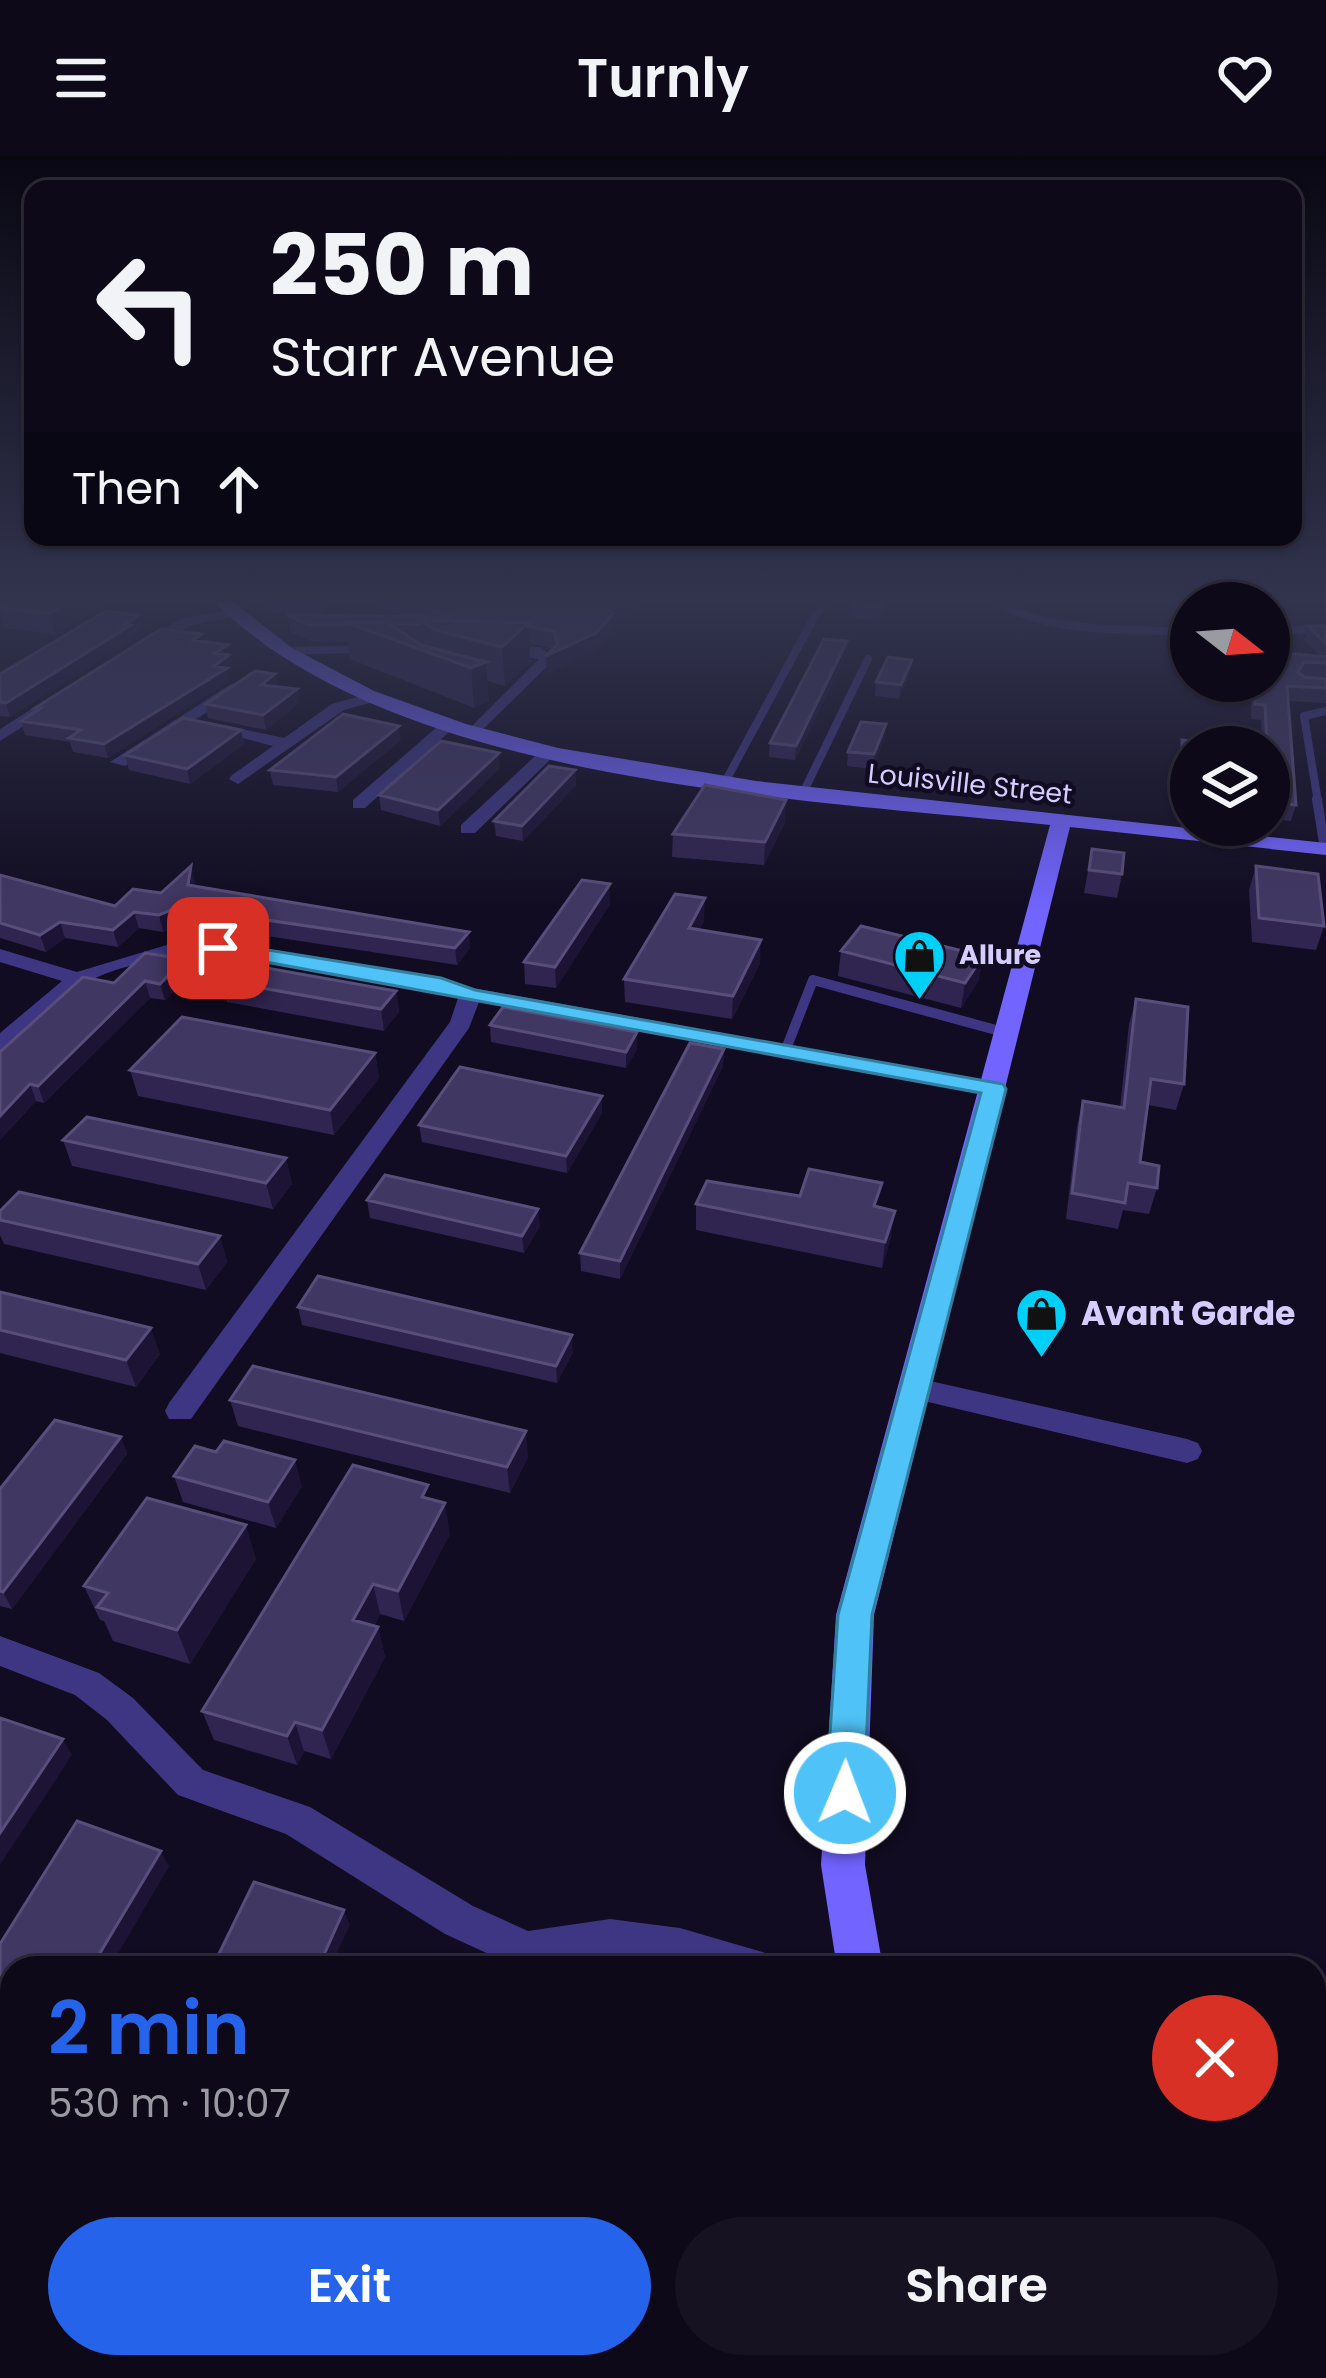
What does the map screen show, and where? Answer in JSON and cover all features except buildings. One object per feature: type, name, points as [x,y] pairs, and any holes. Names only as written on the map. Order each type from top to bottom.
[{"type":"main road","name":"Louisville Street","points":[[383,702],[551,751],[725,782],[1326,849]]},
{"type":"main road","points":[[858,1956],[844,1865],[855,1615],[1061,820]]},
{"type":"street","points":[[0,736],[53,702]]},
{"type":"street","points":[[119,762],[215,702]]},
{"type":"street","points":[[238,779],[338,707],[357,702]]},
{"type":"street","points":[[477,730],[506,702]]},
{"type":"street","points":[[183,722],[287,744]]},
{"type":"street","points":[[358,804],[451,723]]},
{"type":"street","points":[[469,829],[551,751]]},
{"type":"street","points":[[0,1045],[77,979],[170,950],[218,948],[994,1089]]},
{"type":"street","points":[[0,955],[77,979]]},
{"type":"street","points":[[180,1411],[461,1023],[470,996]]},
{"type":"street","points":[[917,1389],[1187,1451]]},
{"type":"street","points":[[0,1651],[87,1684],[120,1708],[191,1784],[297,1820],[459,1920],[527,1951],[610,1939],[710,1956]]},
{"type":"lane","points":[[725,782],[768,702]]},
{"type":"lane","points":[[803,793],[847,702]]},
{"type":"lane","points":[[1326,711],[1304,716],[1326,849]]},
{"type":"lane","points":[[1307,732],[1326,734]]},
{"type":"lane","points":[[1311,760],[1326,762]]},
{"type":"lane","points":[[784,1054],[813,980],[1007,1033]]},
{"type":"place","name":"Allure","points":[[920,1001]]},
{"type":"place","name":"Avant Garde","points":[[1042,1359]]},
{"type":"route","points":[[218,948],[994,1089],[855,1615],[845,1793]]}]
